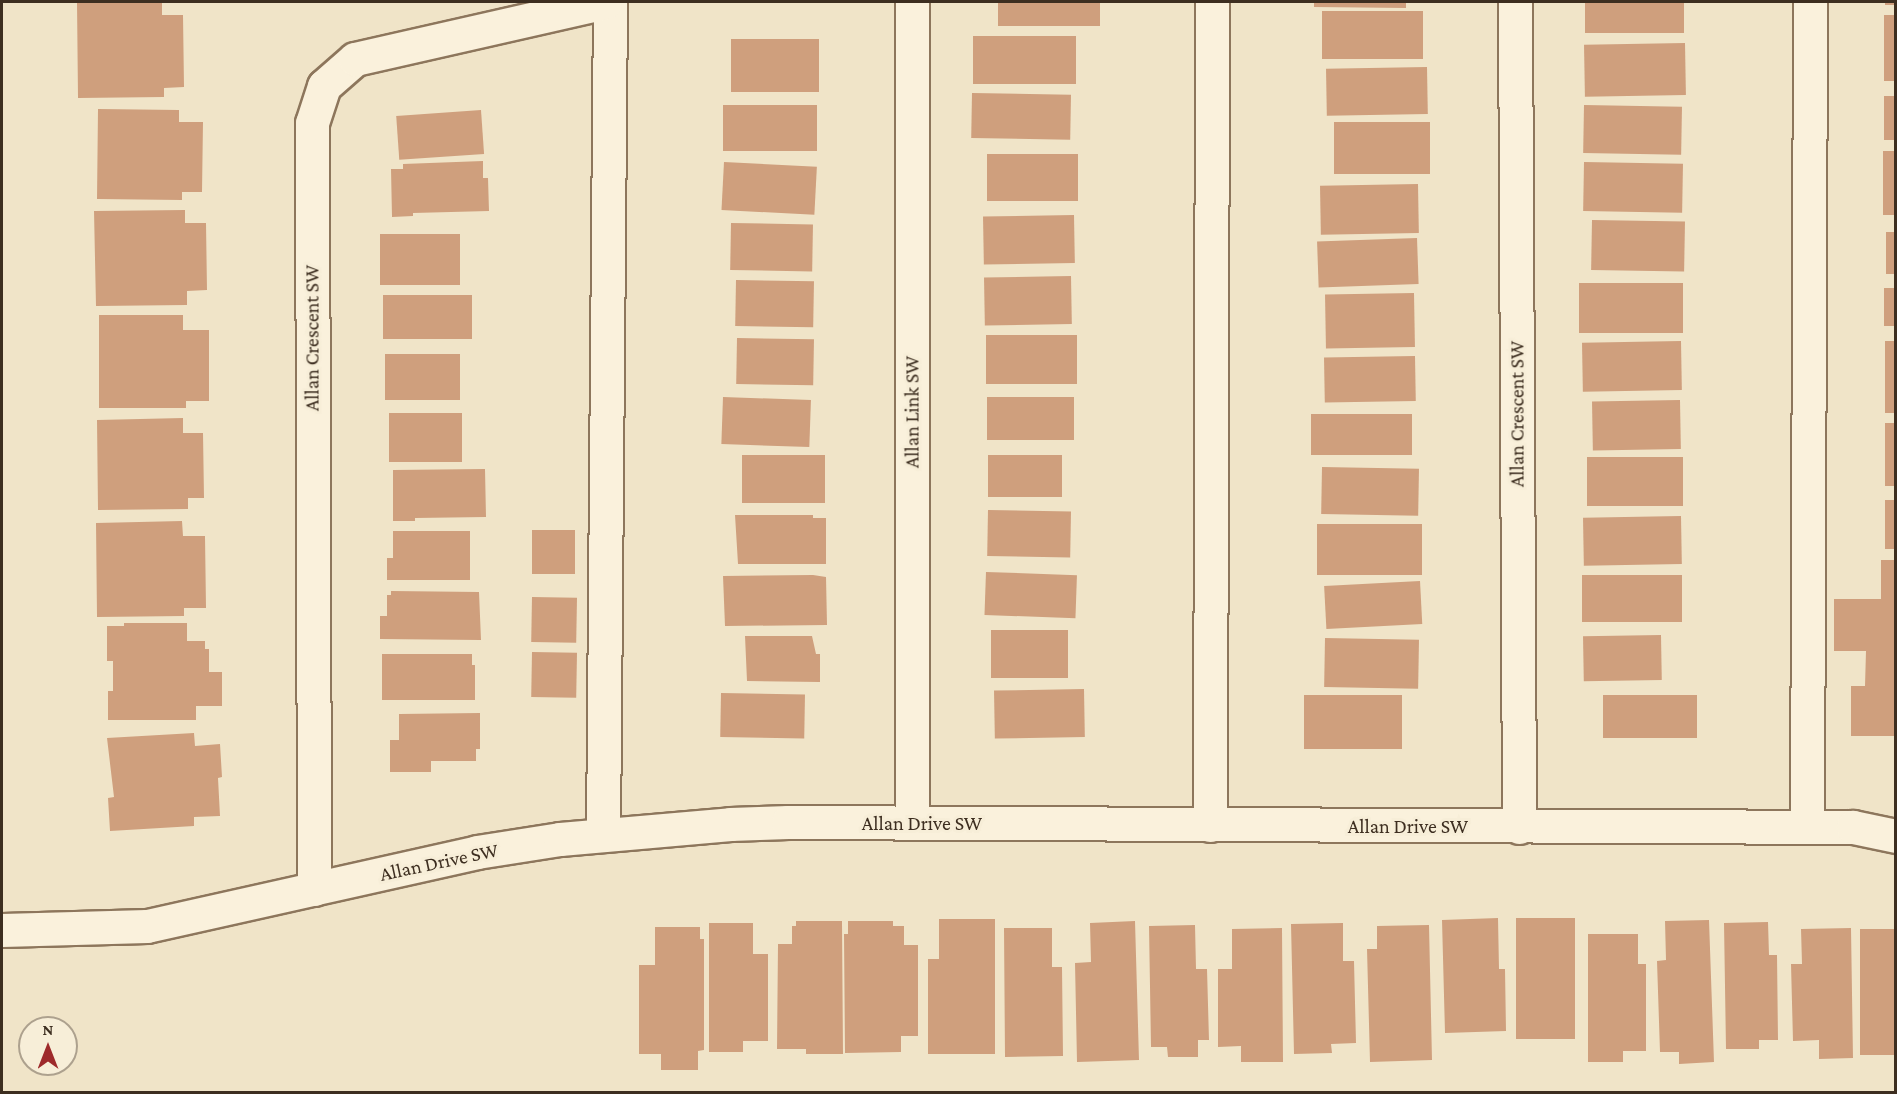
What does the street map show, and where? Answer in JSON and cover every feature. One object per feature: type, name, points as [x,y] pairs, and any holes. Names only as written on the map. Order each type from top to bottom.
[{"type":"street","name":"Allan Crescent SW","points":[[314,889],[312,123],[324,86],[355,59],[605,2]]},
{"type":"street","points":[[603,835],[610,2]]},
{"type":"street","name":"Allan Link SW","points":[[912,2],[912,823]]},
{"type":"street","points":[[1210,825],[1212,2]]},
{"type":"street","name":"Allan Crescent SW","points":[[1515,2],[1519,827]]},
{"type":"street","points":[[1807,827],[1810,2]]},
{"type":"street","name":"Allan Drive SW","points":[[1853,827],[1896,815]]},
{"type":"street","name":"Allan Drive SW","points":[[2,930],[147,926],[477,852],[560,838],[730,824],[1853,827],[1896,836]]},
{"type":"building","points":[[77,2],[162,2],[162,15],[183,15],[184,87],[164,88],[164,97],[78,98]]},
{"type":"building","points":[[998,2],[1100,2],[1100,26],[998,26]]},
{"type":"building","points":[[1314,2],[1406,2],[1406,8],[1314,7]]},
{"type":"building","points":[[1585,2],[1684,2],[1684,33],[1585,33]]},
{"type":"building","points":[[1885,2],[1896,2],[1896,5],[1885,5]]},
{"type":"building","points":[[1322,11],[1423,11],[1423,59],[1322,59]]},
{"type":"building","points":[[1884,15],[1896,15],[1896,81],[1884,81]]},
{"type":"building","points":[[973,36],[1076,36],[1076,84],[973,84]]},
{"type":"building","points":[[731,39],[819,39],[819,92],[731,92]]},
{"type":"building","points":[[1685,43],[1686,95],[1585,97],[1584,45]]},
{"type":"building","points":[[1427,67],[1428,114],[1327,116],[1326,69]]},
{"type":"building","points":[[972,93],[1071,95],[1070,140],[971,138]]},
{"type":"building","points":[[1884,96],[1896,96],[1896,140],[1884,140]]},
{"type":"building","points":[[723,105],[817,105],[817,151],[723,151]]},
{"type":"building","points":[[1584,105],[1682,107],[1681,155],[1583,153]]},
{"type":"building","points":[[98,109],[179,110],[179,122],[203,122],[202,192],[182,192],[182,200],[97,199]]},
{"type":"building","points":[[481,110],[484,154],[399,160],[396,116]]},
{"type":"building","points":[[1334,122],[1430,122],[1430,174],[1334,174]]},
{"type":"building","points":[[1883,151],[1896,151],[1896,215],[1883,215]]},
{"type":"building","points":[[987,154],[1078,154],[1078,201],[987,201]]},
{"type":"building","points":[[483,161],[483,178],[488,178],[489,211],[413,213],[413,216],[392,217],[391,169],[403,169],[403,164]]},
{"type":"building","points":[[724,162],[817,167],[814,215],[721,210]]},
{"type":"building","points":[[1584,162],[1683,164],[1682,213],[1583,211]]},
{"type":"building","points":[[1418,184],[1419,233],[1321,235],[1320,186]]},
{"type":"building","points":[[185,210],[185,223],[206,223],[207,290],[187,291],[187,305],[96,306],[94,211]]},
{"type":"building","points":[[1074,215],[1075,263],[984,265],[983,217]]},
{"type":"building","points":[[1592,220],[1685,222],[1684,272],[1591,270]]},
{"type":"building","points":[[731,223],[813,224],[812,271],[730,270]]},
{"type":"building","points":[[1886,232],[1896,232],[1896,274],[1886,274]]},
{"type":"building","points":[[380,234],[460,234],[460,285],[380,285]]},
{"type":"building","points":[[1417,238],[1419,284],[1319,287],[1317,241]]},
{"type":"building","points":[[1071,276],[1072,324],[985,326],[984,278]]},
{"type":"building","points":[[736,280],[814,281],[813,327],[735,326]]},
{"type":"building","points":[[1579,283],[1683,283],[1683,333],[1579,333]]},
{"type":"building","points":[[1884,288],[1896,288],[1896,326],[1884,326]]},
{"type":"building","points":[[1414,293],[1415,347],[1326,349],[1325,295]]},
{"type":"building","points":[[383,295],[472,295],[472,339],[383,339]]},
{"type":"building","points":[[99,315],[183,315],[183,330],[209,330],[209,401],[186,401],[186,408],[99,408]]},
{"type":"building","points":[[986,335],[1077,335],[1077,384],[986,384]]},
{"type":"building","points":[[737,338],[814,339],[813,385],[736,384]]},
{"type":"building","points":[[1681,341],[1682,390],[1583,392],[1582,343]]},
{"type":"building","points":[[1885,341],[1896,341],[1896,413],[1885,413]]},
{"type":"building","points":[[385,354],[460,354],[460,400],[385,400]]},
{"type":"building","points":[[1415,356],[1416,401],[1325,403],[1324,358]]},
{"type":"building","points":[[723,397],[811,400],[809,447],[721,444]]},
{"type":"building","points":[[987,397],[1074,397],[1074,440],[987,440]]},
{"type":"building","points":[[1680,400],[1681,449],[1593,451],[1592,402]]},
{"type":"building","points":[[389,413],[462,413],[462,462],[389,462]]},
{"type":"building","points":[[1311,414],[1412,414],[1412,455],[1311,455]]},
{"type":"building","points":[[183,418],[183,433],[203,433],[204,498],[188,498],[188,509],[98,510],[97,420]]},
{"type":"building","points":[[1885,423],[1896,423],[1896,486],[1885,486]]},
{"type":"building","points":[[742,455],[825,455],[825,503],[742,503]]},
{"type":"building","points":[[988,455],[1062,455],[1062,497],[988,497]]},
{"type":"building","points":[[1587,457],[1683,457],[1683,506],[1587,506]]},
{"type":"building","points":[[1322,467],[1419,469],[1418,516],[1321,514]]},
{"type":"building","points":[[485,469],[486,517],[415,518],[415,521],[393,521],[393,470]]},
{"type":"building","points":[[1885,500],[1896,500],[1896,549],[1885,549]]},
{"type":"building","points":[[988,510],[1071,511],[1070,557],[987,556]]},
{"type":"building","points":[[735,515],[813,515],[813,518],[826,518],[826,564],[738,564]]},
{"type":"building","points":[[1681,516],[1682,564],[1584,566],[1583,518]]},
{"type":"building","points":[[182,521],[183,536],[205,536],[206,608],[184,608],[184,616],[97,617],[96,523]]},
{"type":"building","points":[[1317,524],[1422,524],[1422,575],[1317,575]]},
{"type":"building","points":[[532,530],[575,530],[575,574],[532,574]]},
{"type":"building","points":[[393,531],[470,531],[470,580],[387,580],[387,558],[393,558]]},
{"type":"building","points":[[1881,560],[1896,560],[1896,736],[1851,736],[1851,686],[1865,686],[1866,651],[1834,651],[1834,599],[1881,599]]},
{"type":"building","points":[[986,572],[1077,575],[1075,618],[984,615]]},
{"type":"building","points":[[813,575],[826,577],[827,625],[725,626],[723,576]]},
{"type":"building","points":[[1582,575],[1682,575],[1682,622],[1582,622]]},
{"type":"building","points":[[1420,581],[1422,624],[1326,629],[1324,586]]},
{"type":"building","points":[[391,591],[479,592],[481,640],[380,639],[380,616],[387,616],[387,595],[391,595]]},
{"type":"building","points":[[532,597],[577,598],[576,643],[531,642]]},
{"type":"building","points":[[124,623],[187,623],[187,641],[205,641],[205,649],[209,649],[209,672],[222,672],[222,706],[196,706],[196,720],[108,720],[108,691],[113,691],[113,661],[107,661],[107,626],[124,626]]},
{"type":"building","points":[[991,630],[1068,630],[1068,678],[991,678]]},
{"type":"building","points":[[1661,635],[1662,680],[1584,681],[1583,636]]},
{"type":"building","points":[[745,636],[812,636],[816,654],[820,654],[820,682],[747,681]]},
{"type":"building","points":[[1325,638],[1419,640],[1418,689],[1324,687]]},
{"type":"building","points":[[532,652],[577,653],[576,698],[531,697]]},
{"type":"building","points":[[382,654],[472,654],[472,665],[475,665],[475,700],[382,700]]},
{"type":"building","points":[[1084,689],[1085,737],[995,739],[994,691]]},
{"type":"building","points":[[721,693],[805,694],[804,738],[720,737]]},
{"type":"building","points":[[1304,695],[1402,695],[1402,749],[1304,749]]},
{"type":"building","points":[[1603,695],[1697,695],[1697,738],[1603,738]]},
{"type":"building","points":[[480,713],[480,749],[476,749],[476,761],[431,761],[431,772],[390,772],[390,740],[399,740],[399,714]]},
{"type":"building","points":[[194,733],[195,746],[220,744],[222,777],[218,778],[220,816],[194,817],[194,826],[110,831],[108,798],[114,797],[107,738]]},
{"type":"building","points":[[1498,918],[1499,969],[1505,969],[1506,1031],[1445,1033],[1442,920]]},
{"type":"building","points":[[1516,918],[1575,918],[1575,1039],[1516,1039]]},
{"type":"building","points":[[939,919],[995,919],[995,1054],[928,1054],[928,959],[939,959]]},
{"type":"building","points":[[1709,920],[1714,1062],[1679,1064],[1679,1052],[1660,1052],[1657,961],[1666,960],[1665,921]]},
{"type":"building","points":[[796,921],[842,921],[843,1054],[806,1054],[806,1049],[777,1049],[778,944],[792,944],[792,926],[796,926]]},
{"type":"building","points":[[848,921],[893,921],[893,926],[904,926],[904,945],[918,945],[918,1036],[901,1036],[901,1052],[845,1053],[844,934],[848,934]]},
{"type":"building","points":[[1135,921],[1139,1060],[1077,1062],[1075,963],[1091,962],[1090,923]]},
{"type":"building","points":[[1768,922],[1769,955],[1777,955],[1778,1040],[1759,1040],[1759,1049],[1726,1049],[1724,923]]},
{"type":"building","points":[[709,923],[753,923],[753,954],[768,954],[768,1041],[743,1041],[743,1052],[709,1052]]},
{"type":"building","points":[[1343,923],[1343,961],[1354,961],[1356,1043],[1331,1044],[1332,1053],[1294,1054],[1291,924]]},
{"type":"building","points":[[1195,925],[1196,969],[1207,969],[1209,1040],[1198,1040],[1198,1057],[1168,1057],[1167,1047],[1151,1047],[1149,926]]},
{"type":"building","points":[[1429,925],[1432,1060],[1370,1062],[1367,949],[1377,949],[1377,926]]},
{"type":"building","points":[[655,927],[700,927],[700,939],[704,939],[704,1050],[698,1051],[698,1070],[661,1070],[661,1054],[639,1054],[639,965],[655,965]]},
{"type":"building","points":[[1004,928],[1052,928],[1052,967],[1062,967],[1063,1056],[1005,1057]]},
{"type":"building","points":[[1282,928],[1283,1062],[1241,1062],[1241,1046],[1218,1047],[1218,969],[1232,969],[1232,929]]},
{"type":"building","points":[[1851,928],[1853,1058],[1819,1059],[1819,1040],[1793,1041],[1791,964],[1802,964],[1801,929]]},
{"type":"building","points":[[1860,929],[1896,929],[1896,1055],[1860,1055]]},
{"type":"building","points":[[1588,934],[1638,934],[1638,964],[1646,964],[1646,1051],[1623,1051],[1623,1062],[1588,1062]]}]
